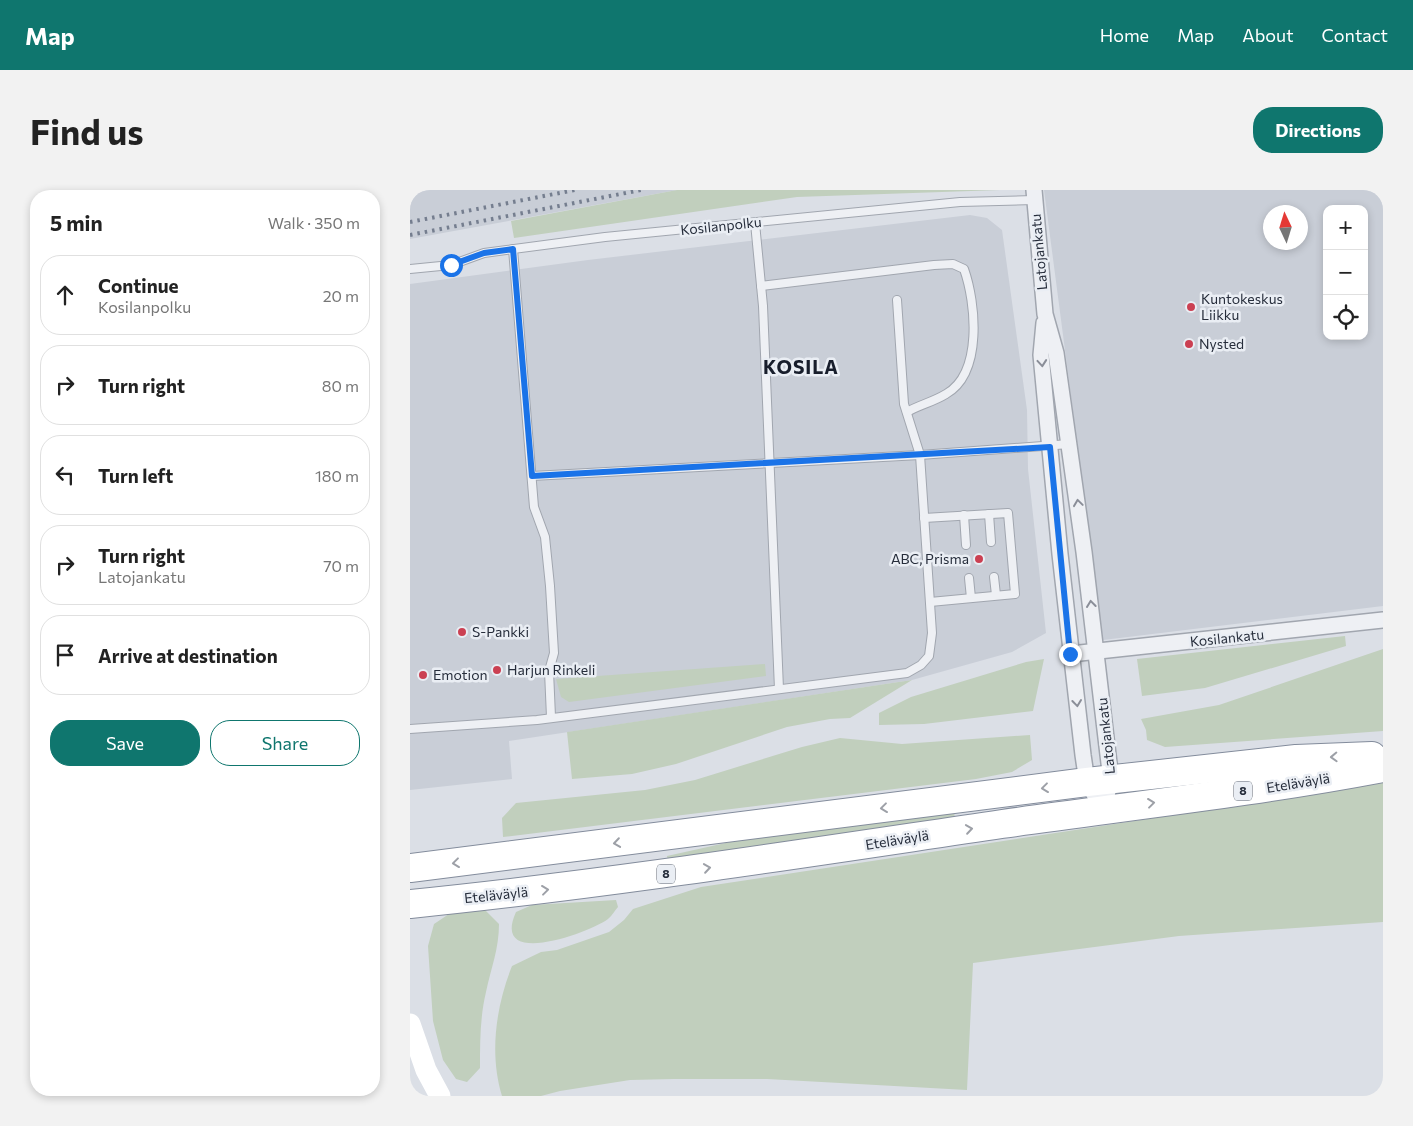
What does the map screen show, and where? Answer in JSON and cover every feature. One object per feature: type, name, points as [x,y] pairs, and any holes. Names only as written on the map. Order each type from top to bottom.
[{"type":"highway","name":"Eteläväylä","points":[[410,868],[1296,758],[1383,756]]},
{"type":"highway","name":"Eteläväylä","points":[[410,904],[636,879],[1103,810],[1298,784],[1383,768]]},
{"type":"main road","points":[[410,1024],[420,1055],[440,1096]]},
{"type":"street","name":"Latojankatu","points":[[1034,195],[1045,314],[1056,353],[1097,652],[1099,781],[1103,810]]},
{"type":"street","name":"Latojankatu","points":[[1045,314],[1041,355],[1070,654],[1099,781],[1103,810]]},
{"type":"street","name":"Kosilankatu","points":[[1070,654],[1383,620]]},
{"type":"lane","name":"Kosilanpolku","points":[[410,269],[451,265],[484,253],[605,237],[1034,195]]},
{"type":"lane","points":[[754,223],[761,286],[779,689]]},
{"type":"lane","points":[[513,249],[534,507],[545,537],[550,586],[554,653],[549,671],[551,718]]},
{"type":"lane","points":[[761,286],[934,265],[953,264],[964,269],[972,290],[974,332],[971,352],[962,380],[946,394],[907,412]]},
{"type":"lane","points":[[410,729],[551,718],[907,673],[921,665],[930,656],[932,633],[930,602],[920,456],[904,404],[897,300]]},
{"type":"lane","points":[[532,476],[920,456],[1069,444]]},
{"type":"lane","points":[[924,518],[1008,513],[1015,594],[930,602]]},
{"type":"lane","points":[[989,514],[992,542]]},
{"type":"lane","points":[[964,515],[966,545]]},
{"type":"lane","points":[[994,577],[996,595]]},
{"type":"lane","points":[[969,578],[971,598]]},
{"type":"shaded area","points":[[410,190],[677,190],[410,239]]},
{"type":"shaded area","points":[[1044,190],[1383,190],[1383,606],[1103,640]]},
{"type":"shaded area","points":[[970,215],[987,218],[1002,230],[1027,410],[1028,469],[1046,633],[1012,652],[912,680],[509,741],[512,779],[410,790],[410,284],[588,260]]},
{"type":"green space","points":[[677,190],[1000,190],[797,197],[514,238],[511,221]]},
{"type":"green space","points":[[1345,636],[1346,646],[1205,688],[1142,696],[1137,659]]},
{"type":"green space","points":[[1383,649],[1383,731],[1165,747],[1147,740],[1146,730],[1141,719],[1219,705]]},
{"type":"green space","points":[[1044,659],[1033,711],[924,724],[879,725],[879,713],[911,697],[1026,662]]},
{"type":"green space","points":[[765,664],[766,676],[569,702],[561,697],[556,679]]},
{"type":"green space","points":[[912,680],[850,718],[830,719],[787,727],[676,764],[632,774],[572,779],[567,732]]},
{"type":"green space","points":[[1030,735],[1032,760],[1012,772],[976,779],[503,837],[502,818],[516,803],[645,790],[695,780],[802,747],[840,738],[902,744]]},
{"type":"green space","points":[[1383,783],[1383,922],[1179,936],[973,963],[967,1090],[767,1079],[674,1079],[630,1080],[560,1091],[541,1096],[502,1096],[496,1064],[496,1030],[506,981],[512,966],[541,952],[557,950],[609,932],[624,920],[633,909],[701,887]]},
{"type":"green space","points":[[954,811],[955,819],[668,864],[667,856],[739,840]]},
{"type":"green space","points":[[616,900],[618,907],[608,919],[582,932],[564,938],[529,943],[517,939],[512,929],[516,912],[532,905]]},
{"type":"green space","points":[[483,908],[499,924],[499,933],[483,1011],[480,1039],[480,1068],[467,1082],[456,1079],[443,1060],[433,1021],[428,946],[434,924],[455,910]]},
{"type":"railway","points":[[410,222],[575,190]]},
{"type":"railway","points":[[410,235],[641,190]]},
{"type":"place","name":"Kuntokeskus Liikku","points":[[1191,307]]},
{"type":"place","name":"Nysted","points":[[1189,344]]},
{"type":"place","name":"ABC, Prisma","points":[[979,559]]},
{"type":"place","name":"S-Pankki","points":[[462,632]]},
{"type":"place","name":"Harjun Rinkeli","points":[[497,670]]},
{"type":"place","name":"Emotion","points":[[423,675]]},
{"type":"district","name":"KOSILA","points":[[801,367]]},
{"type":"route","points":[[451,265],[484,253],[513,249],[532,476],[920,456],[1050,447],[1070,654]]}]
